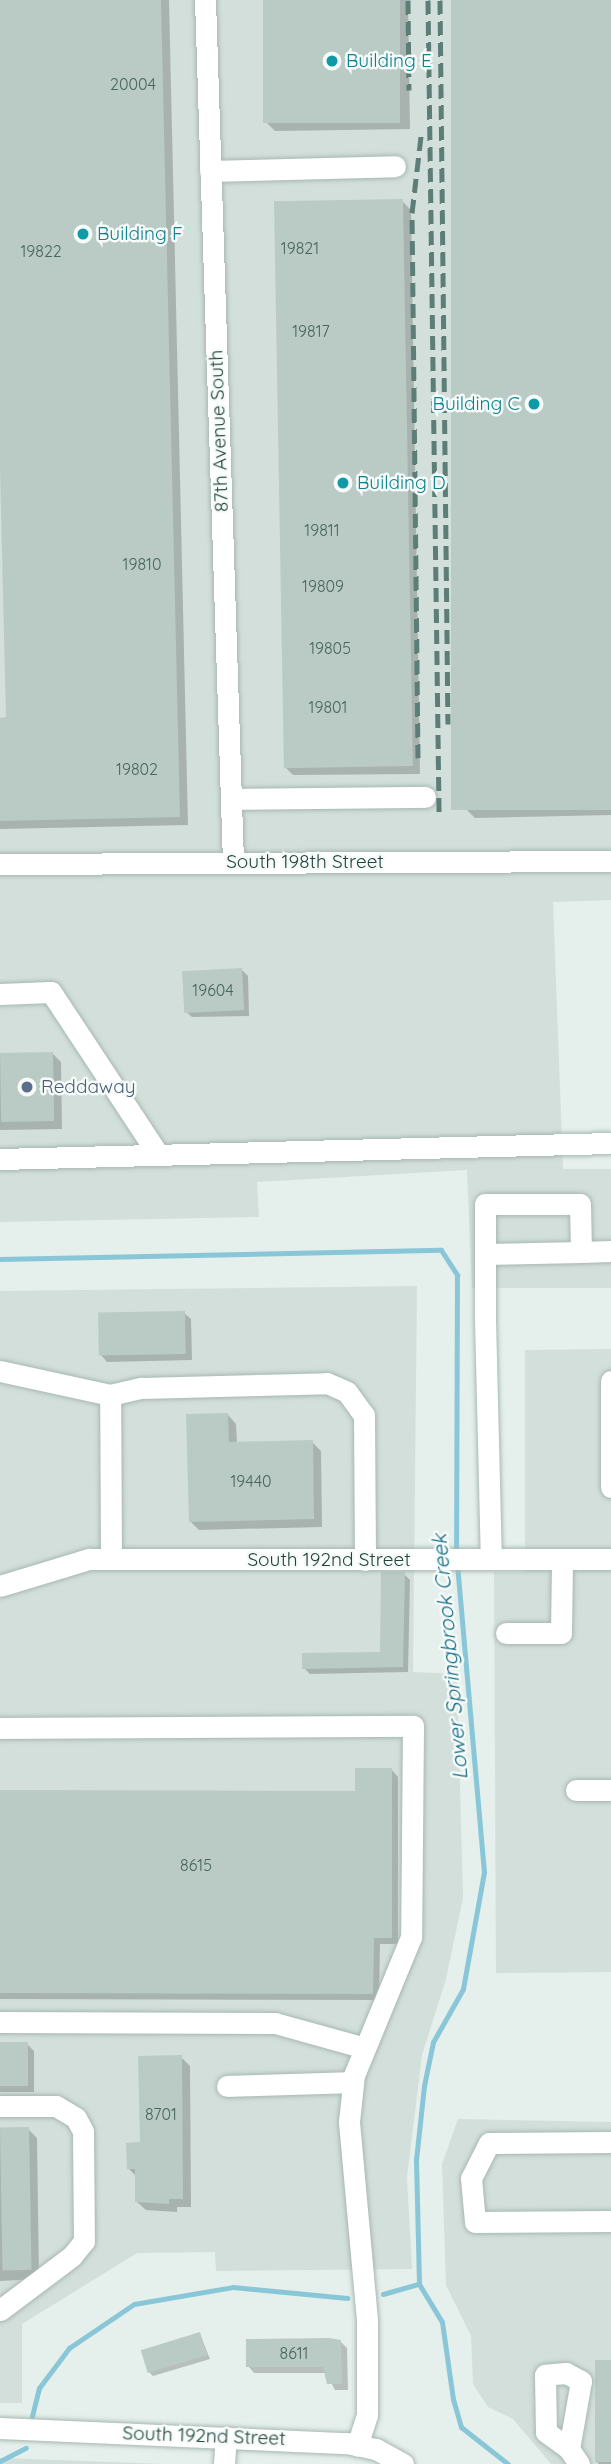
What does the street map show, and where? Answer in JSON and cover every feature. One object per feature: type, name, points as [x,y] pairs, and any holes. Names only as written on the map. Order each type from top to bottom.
[{"type":"street","name":"87th Avenue South","points":[[205,0],[233,863]]},
{"type":"street","points":[[210,171],[395,166]]},
{"type":"street","points":[[231,799],[425,797]]},
{"type":"street","name":"South 198th Street","points":[[0,864],[611,861]]},
{"type":"street","points":[[0,994],[51,992],[157,1153]]},
{"type":"street","points":[[0,1159],[611,1143]]},
{"type":"street","points":[[484,1560],[485,1204],[580,1204],[581,1252]]},
{"type":"street","points":[[486,1254],[611,1251]]},
{"type":"street","points":[[0,1371],[110,1395],[141,1388],[327,1383],[347,1392],[364,1415],[365,1560]]},
{"type":"street","points":[[611,1381],[611,1487]]},
{"type":"street","points":[[110,1395],[111,1559]]},
{"type":"street","name":"South 192nd Street","points":[[0,1586],[89,1559],[611,1559]]},
{"type":"street","points":[[506,1633],[561,1633],[562,1559]]},
{"type":"street","points":[[0,1728],[413,1726],[411,1937],[353,2082],[349,2122],[367,2319],[367,2415],[357,2445]]},
{"type":"street","points":[[576,1790],[611,1790]]},
{"type":"street","points":[[0,2022],[275,2023],[365,2048]]},
{"type":"street","points":[[227,2086],[353,2082]]},
{"type":"street","points":[[0,2106],[56,2106],[76,2118],[83,2131],[84,2241],[72,2256],[0,2310]]},
{"type":"street","points":[[611,2142],[489,2143],[471,2178],[475,2222],[611,2221]]},
{"type":"street","name":"South 192nd Street","points":[[0,2428],[357,2445],[376,2449],[403,2464]]},
{"type":"street","points":[[224,2464],[226,2437]]},
{"type":"shaded area","points":[[0,0],[611,0],[611,900],[553,902],[563,1169],[611,1169],[611,1288],[472,1288],[467,1170],[257,1182],[259,1217],[0,1222]]},
{"type":"shaded area","points":[[417,1286],[413,1672],[457,1674],[463,1898],[446,1979],[422,2055],[407,2177],[412,2269],[216,2271],[215,2252],[137,2253],[22,2324],[22,2403],[0,2403],[0,1291]]},
{"type":"shaded area","points":[[611,1349],[611,1972],[496,1973],[494,1572],[525,1572],[525,1350]]},
{"type":"shaded area","points":[[458,2119],[611,2122],[611,2464],[551,2464],[513,2419],[488,2407],[473,2384],[471,2336],[446,2285],[442,2164]]},
{"type":"shaded area","points":[[0,2458],[166,2464],[0,2464]]},
{"type":"building","name":"Building F","points":[[0,0],[161,0],[180,817],[0,821],[0,718],[6,717],[0,468]]},
{"type":"building","name":"Building E","points":[[263,0],[400,0],[400,123],[263,123]]},
{"type":"building","name":"Building C","points":[[451,0],[611,0],[611,810],[451,810]]},
{"type":"building","name":"Building D","points":[[403,199],[413,766],[284,768],[274,201]]},
{"type":"building","points":[[242,968],[244,1010],[184,1013],[182,971]]},
{"type":"building","name":"Reddaway","points":[[53,1052],[54,1121],[1,1122],[0,1053]]},
{"type":"building","points":[[185,1311],[186,1354],[99,1356],[98,1313]]},
{"type":"building","points":[[228,1413],[229,1442],[313,1440],[314,1519],[189,1522],[186,1414]]},
{"type":"building","points":[[381,1572],[405,1572],[403,1667],[302,1669],[302,1653],[380,1652]]},
{"type":"building","points":[[355,1768],[392,1768],[392,1938],[374,1938],[373,1994],[0,1993],[0,1790],[355,1791]]},
{"type":"building","points":[[0,2042],[28,2042],[28,2086],[0,2086]]},
{"type":"building","points":[[182,2055],[183,2199],[169,2199],[169,2204],[135,2202],[135,2169],[127,2169],[126,2143],[140,2142],[138,2056]]},
{"type":"building","points":[[29,2127],[31,2270],[3,2270],[0,2128]]},
{"type":"building","points":[[200,2332],[207,2355],[148,2373],[141,2350]]},
{"type":"building","points":[[246,2339],[341,2340],[342,2384],[327,2384],[323,2367],[246,2367]]},
{"type":"building","points":[[595,2360],[611,2360],[611,2462],[595,2462]]},
{"type":"waterway","name":"Lower Springbrook Creek","points":[[0,1259],[441,1250],[457,1275],[456,1554]]},
{"type":"waterway","name":"Lower Springbrook Creek","points":[[457,1564],[484,1872],[463,1989],[433,2042],[424,2086],[416,2160],[419,2284],[442,2322],[453,2399],[461,2427],[508,2464]]},
{"type":"waterway","points":[[383,2294],[419,2284]]},
{"type":"waterway","points":[[32,2416],[39,2388],[69,2348],[134,2304],[233,2287],[347,2298]]},
{"type":"waterway","points":[[0,2461],[26,2448]]},
{"type":"railway","points":[[408,0],[409,90]]},
{"type":"railway","points":[[428,0],[439,812]]},
{"type":"railway","points":[[440,0],[448,724]]},
{"type":"railway","points":[[418,758],[412,213],[421,136]]},
{"type":"place","name":"Building E","points":[[332,61]]},
{"type":"place","name":"Building F","points":[[83,234]]},
{"type":"place","name":"Building C","points":[[534,404]]},
{"type":"place","name":"Building D","points":[[343,483]]},
{"type":"place","name":"Reddaway","points":[[27,1087]]}]
